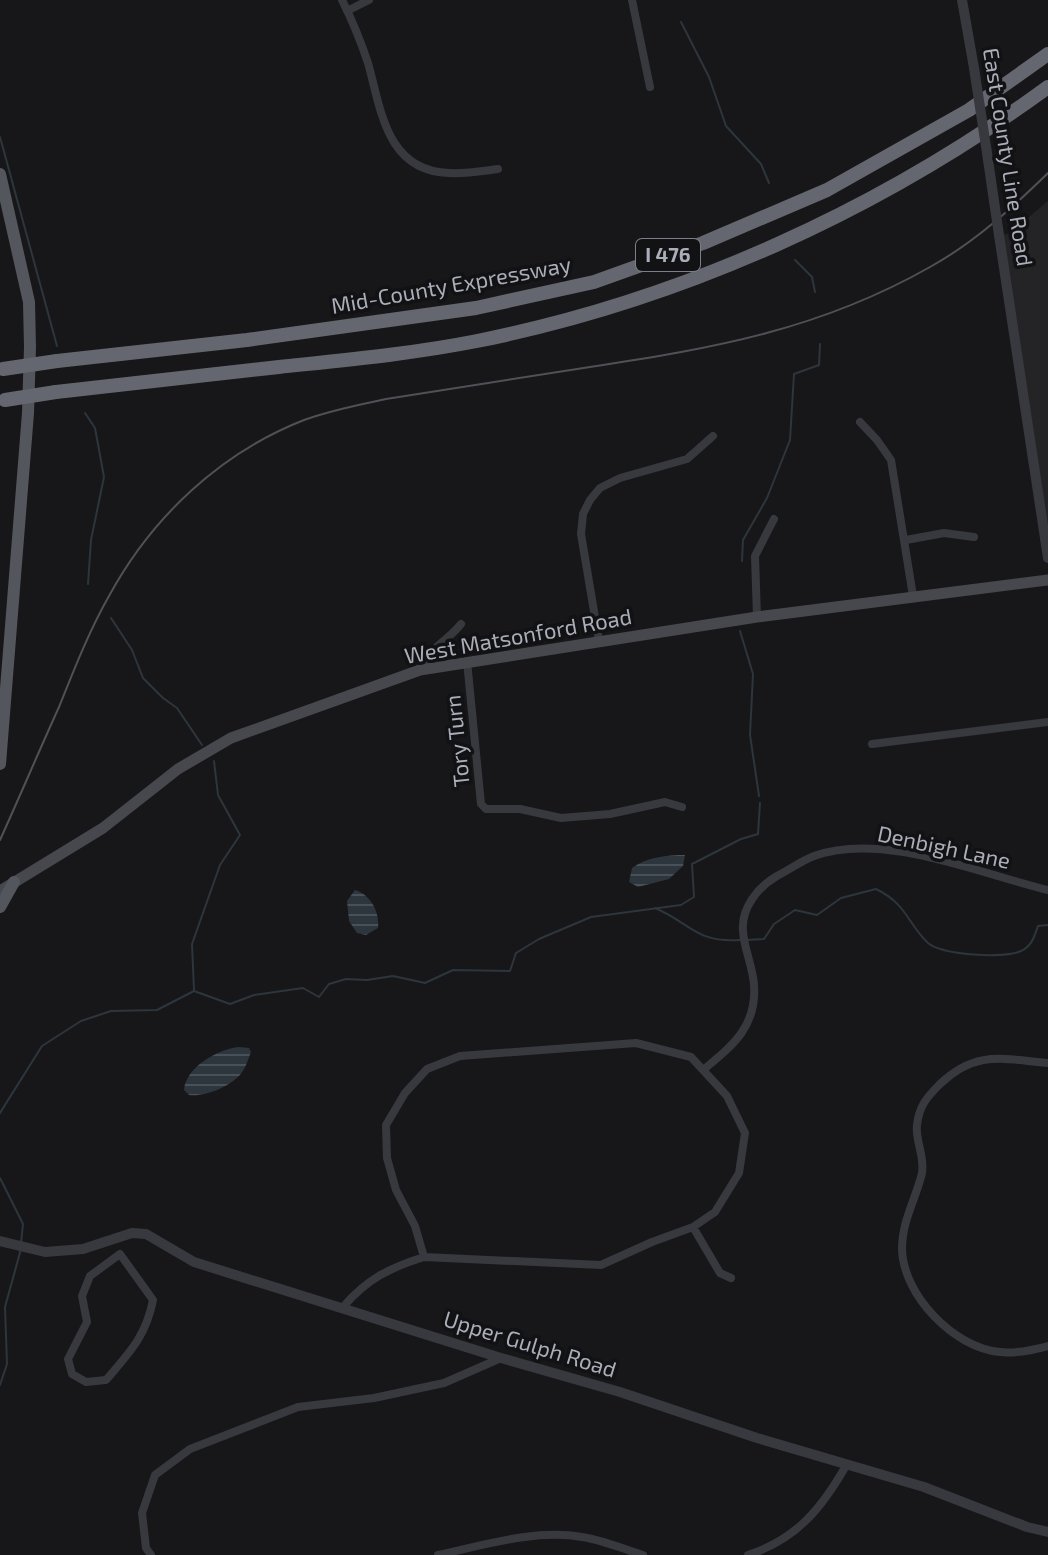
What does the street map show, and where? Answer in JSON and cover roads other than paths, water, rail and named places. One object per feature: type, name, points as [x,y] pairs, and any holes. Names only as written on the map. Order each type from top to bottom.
[{"type":"highway","name":"Mid-County Expressway","points":[[1,369],[247,340],[476,308],[594,282],[703,243],[827,190],[969,110],[1048,54]]},
{"type":"highway","name":"I 476","points":[[2,400],[412,352],[506,334],[645,295],[756,253],[868,200],[940,159],[1048,87]]},
{"type":"main road","points":[[0,174],[29,302],[28,413],[4,657],[0,764]]},
{"type":"main road","name":"West Matsonford Road","points":[[0,891],[103,828],[166,777],[231,738],[420,670],[757,617],[1048,580]]},
{"type":"main road","points":[[0,907],[14,882]]},
{"type":"street","points":[[342,0],[367,61],[380,116],[402,152],[416,163],[448,173],[498,169]]},
{"type":"street","points":[[347,11],[369,0]]},
{"type":"street","points":[[632,0],[650,87]]},
{"type":"street","name":"East County Line Road","points":[[962,0],[1048,558]]},
{"type":"street","points":[[860,422],[891,460],[913,596]]},
{"type":"street","points":[[599,641],[581,534],[583,514],[590,500],[600,488],[620,478],[687,459],[713,436]]},
{"type":"street","points":[[757,617],[755,556],[774,519]]},
{"type":"street","points":[[906,540],[944,533],[974,537]]},
{"type":"street","points":[[420,670],[431,652],[461,624]]},
{"type":"street","name":"Tory Turn","points":[[467,661],[481,804],[486,809],[520,809],[561,818],[610,814],[665,802],[682,807]]},
{"type":"street","points":[[872,744],[1048,722]]},
{"type":"street","name":"Denbigh Lane","points":[[703,1070],[740,1038],[753,1003],[754,985],[744,937],[745,914],[756,893],[768,882],[814,856],[838,850],[871,848],[950,862],[1048,890]]},
{"type":"street","points":[[343,1307],[361,1285],[402,1264],[424,1257],[601,1265],[693,1227],[715,1212],[739,1173],[745,1133],[727,1096],[691,1057],[636,1043],[460,1056],[427,1069],[405,1093],[386,1125],[390,1169],[396,1190],[415,1226],[424,1257]]},
{"type":"street","points":[[1048,1063],[978,1059],[957,1068],[923,1101],[916,1129],[923,1167],[919,1186],[907,1212],[902,1251],[913,1290],[950,1332],[971,1344],[999,1353],[1048,1346]]},
{"type":"street","points":[[693,1227],[720,1273],[731,1278]]},
{"type":"street","name":"Upper Gulph Road","points":[[0,1241],[45,1252],[83,1249],[132,1233],[146,1234],[194,1262],[924,1487],[1027,1527],[1048,1532]]},
{"type":"street","points":[[118,1237],[120,1254],[153,1300],[148,1324],[137,1344],[106,1380],[86,1382],[72,1374],[68,1359],[87,1322],[82,1296],[90,1276],[120,1254]]},
{"type":"street","points":[[151,1555],[146,1548],[142,1513],[155,1475],[190,1449],[298,1407],[374,1398],[444,1383],[501,1358]]},
{"type":"street","points":[[748,1555],[764,1550],[806,1523],[829,1496],[847,1464]]},
{"type":"street","points":[[438,1555],[538,1536],[559,1535],[592,1539],[643,1555]]},
{"type":"waterway","points":[[681,22],[709,77],[726,126],[761,164],[769,183]]},
{"type":"waterway","points":[[0,137],[57,346]]},
{"type":"waterway","points":[[795,260],[812,277],[815,292]]},
{"type":"waterway","points":[[742,561],[743,540],[767,498],[790,440],[794,374],[819,365],[820,344]]},
{"type":"waterway","points":[[85,413],[95,428],[104,477],[91,540],[88,584]]},
{"type":"waterway","points":[[111,618],[132,650],[143,678],[177,708],[202,745]]},
{"type":"waterway","points":[[740,631],[753,674],[750,735],[759,796]]},
{"type":"waterway","points":[[194,990],[192,944],[220,865],[240,835],[218,795],[214,761]]},
{"type":"waterway","points":[[0,1113],[42,1046],[81,1021],[111,1011],[157,1010],[194,991],[230,1004],[254,995],[303,988],[319,997],[329,984],[346,979],[393,976],[425,983],[453,970],[510,971],[516,953],[539,939],[591,917],[681,905],[694,897],[692,864],[741,839],[758,834],[760,803]]},
{"type":"waterway","points":[[746,940],[764,939],[774,924],[795,910],[817,915],[841,898],[876,889],[901,907],[928,943],[946,950],[973,954],[1013,953],[1028,947],[1038,926],[1048,925]]},
{"type":"waterway","points":[[655,908],[713,939],[740,940]]},
{"type":"waterway","points":[[0,1178],[23,1224],[21,1243]]},
{"type":"waterway","points":[[0,1385],[7,1364],[5,1307],[21,1249]]},
{"type":"tram line","points":[[0,840],[88,637],[126,567],[167,514],[217,469],[244,450],[324,413],[386,399],[723,344],[765,334],[847,307],[889,289],[947,257],[992,224],[1048,173]]}]
